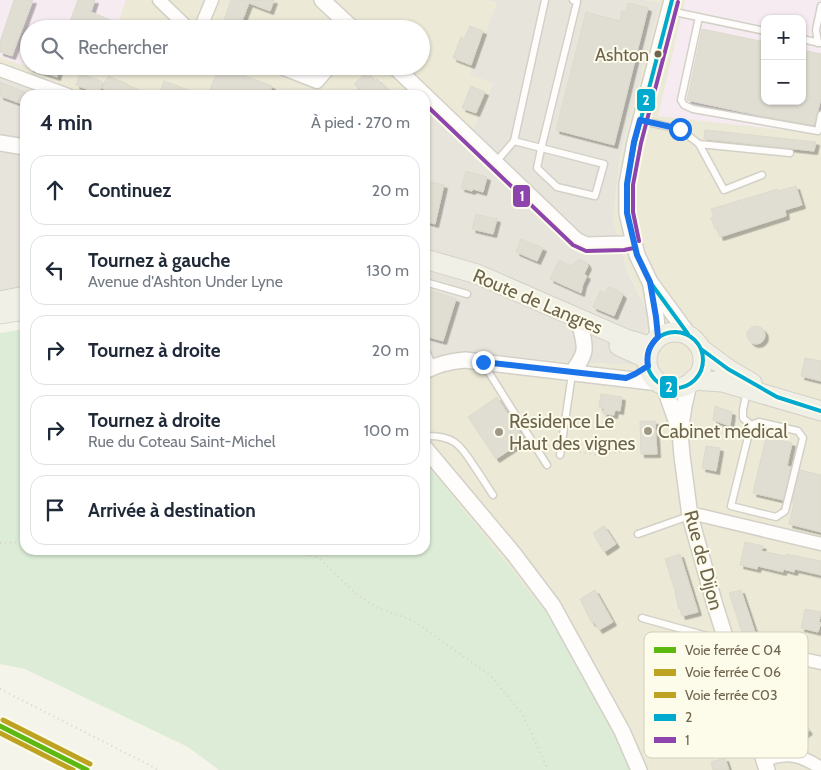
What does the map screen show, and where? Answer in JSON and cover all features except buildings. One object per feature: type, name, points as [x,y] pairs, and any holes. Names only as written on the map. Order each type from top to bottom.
[{"type":"main road","name":"Route de Langres","points":[[430,260],[478,274],[626,338],[651,352]]},
{"type":"main road","name":"Route de Langres","points":[[430,271],[471,283],[580,329],[651,352]]},
{"type":"main road","points":[[0,301],[20,297]]},
{"type":"main road","points":[[0,314],[20,311]]},
{"type":"main road","points":[[670,332],[688,334],[695,340],[703,354],[701,371],[691,382],[678,388],[662,384],[649,371],[651,352],[670,332]]},
{"type":"main road","points":[[701,349],[728,370],[777,397]]},
{"type":"main road","points":[[691,382],[722,382],[821,411]]},
{"type":"street","points":[[159,0],[180,20]]},
{"type":"street","points":[[204,20],[212,0]]},
{"type":"street","points":[[322,0],[343,20]]},
{"type":"street","points":[[671,5],[634,142],[627,184],[627,213],[637,255],[650,282],[688,334]]},
{"type":"street","points":[[0,70],[54,90]]},
{"type":"street","points":[[299,75],[317,82],[323,75]]},
{"type":"street","points":[[404,75],[420,90]]},
{"type":"street","points":[[430,100],[576,240],[586,245],[633,242]]},
{"type":"street","points":[[0,143],[20,146]]},
{"type":"street","points":[[626,378],[635,374],[651,352],[656,317],[650,282]]},
{"type":"street","points":[[572,372],[585,351],[580,329]]},
{"type":"street","points":[[430,364],[465,360],[626,378],[662,384]]},
{"type":"street","name":"Rue de Dijon","points":[[691,382],[684,406],[680,432],[682,456],[690,516],[723,632]]},
{"type":"street","name":"Rue de Dijon","points":[[662,384],[680,432]]},
{"type":"street","points":[[430,454],[554,606],[622,731],[639,770]]},
{"type":"street","points":[[690,516],[699,515],[821,544]]},
{"type":"street","points":[[808,660],[821,663]]},
{"type":"street","points":[[765,765],[777,758]]},
{"type":"street","points":[[803,758],[821,768]]},
{"type":"lane","points":[[496,162],[514,141],[545,0]]},
{"type":"lane","points":[[514,141],[541,149],[604,164],[595,196],[557,187],[537,168],[541,149],[577,2],[572,0]]},
{"type":"lane","points":[[671,5],[700,17],[761,31]]},
{"type":"lane","points":[[806,41],[820,43],[816,30],[821,6]]},
{"type":"lane","points":[[700,17],[681,100],[684,105],[693,109],[818,131],[821,115]]},
{"type":"lane","points":[[640,120],[680,129],[699,144],[724,190],[762,175]]},
{"type":"lane","points":[[699,144],[790,153]]},
{"type":"lane","points":[[430,283],[468,294]]},
{"type":"lane","points":[[0,308],[20,304]]},
{"type":"lane","points":[[483,362],[547,465]]},
{"type":"lane","points":[[560,452],[572,372]]},
{"type":"lane","points":[[747,389],[743,418],[750,425]]},
{"type":"lane","points":[[759,422],[798,431],[803,438],[785,511],[776,517],[731,506],[750,425],[759,422]]},
{"type":"lane","points":[[430,436],[451,439],[463,448],[493,495]]},
{"type":"lane","points":[[638,534],[690,516]]},
{"type":"lane","points":[[642,618],[691,632]]},
{"type":"path","points":[[560,452],[597,455],[634,450]]},
{"type":"path","points":[[0,544],[20,542]]},
{"type":"path","points":[[312,555],[321,560],[355,593],[378,608],[412,620],[491,676],[523,715],[548,770]]},
{"type":"path","points":[[0,689],[159,770]]},
{"type":"shaded area","points":[[0,0],[487,0],[497,3],[471,75],[493,83],[473,130],[430,105],[430,90],[66,90],[28,75],[430,75],[430,20],[20,20],[20,72],[0,64]]},
{"type":"shaded area","points":[[0,0],[126,0],[119,20],[20,20],[20,64],[0,57]]},
{"type":"shaded area","points":[[487,0],[645,0],[660,3],[620,156],[613,219],[627,271],[651,319],[632,365],[554,361],[485,354],[430,362],[430,97],[434,93],[473,129],[493,83],[470,75],[497,3]]},
{"type":"shaded area","points":[[645,0],[821,0],[821,770],[644,770],[545,611],[430,468],[430,362],[485,354],[554,361],[632,365],[651,319],[627,271],[613,219],[620,156],[659,3]]},
{"type":"shaded area","points":[[685,0],[821,0],[821,134],[658,116]]},
{"type":"shaded area","points":[[0,63],[20,71],[20,75],[32,75],[72,90],[20,90],[20,297],[0,300]]},
{"type":"green space","points":[[20,330],[20,555],[430,555],[430,468],[545,611],[644,770],[219,770],[188,747],[25,669],[0,664],[0,333]]},
{"type":"transit line","name":"2","points":[[672,0],[635,142],[627,184],[627,213],[637,255],[650,282],[688,334]]},
{"type":"transit line","name":"1","points":[[639,241],[633,212],[633,185],[641,143],[678,2]]},
{"type":"transit line","name":"1","points":[[430,109],[573,245],[586,251],[634,248]]},
{"type":"transit line","name":"2","points":[[675,332],[686,334],[695,340],[701,349],[703,360],[701,371],[695,380],[686,386],[675,388],[664,386],[655,380],[649,371],[647,360],[649,349],[655,340],[664,334],[675,332]]},
{"type":"transit line","name":"2","points":[[701,349],[728,369],[777,397],[821,411]]},
{"type":"transit line","points":[[0,726],[87,770]]},
{"type":"transit line","points":[[0,733],[73,770]]},
{"type":"rail line","name":"C03","points":[[3,720],[90,764]]},
{"type":"place","name":"Ashton","points":[[658,54]]},
{"type":"place","name":"Cabinet médical","points":[[648,431]]},
{"type":"place","name":"Résidence Le Haut des vignes","points":[[499,432]]},
{"type":"route","points":[[483,362],[626,378],[648,366],[647,359],[650,346],[658,337],[656,317],[650,282],[633,242],[627,213],[627,184],[634,142],[640,120],[680,129]]}]
